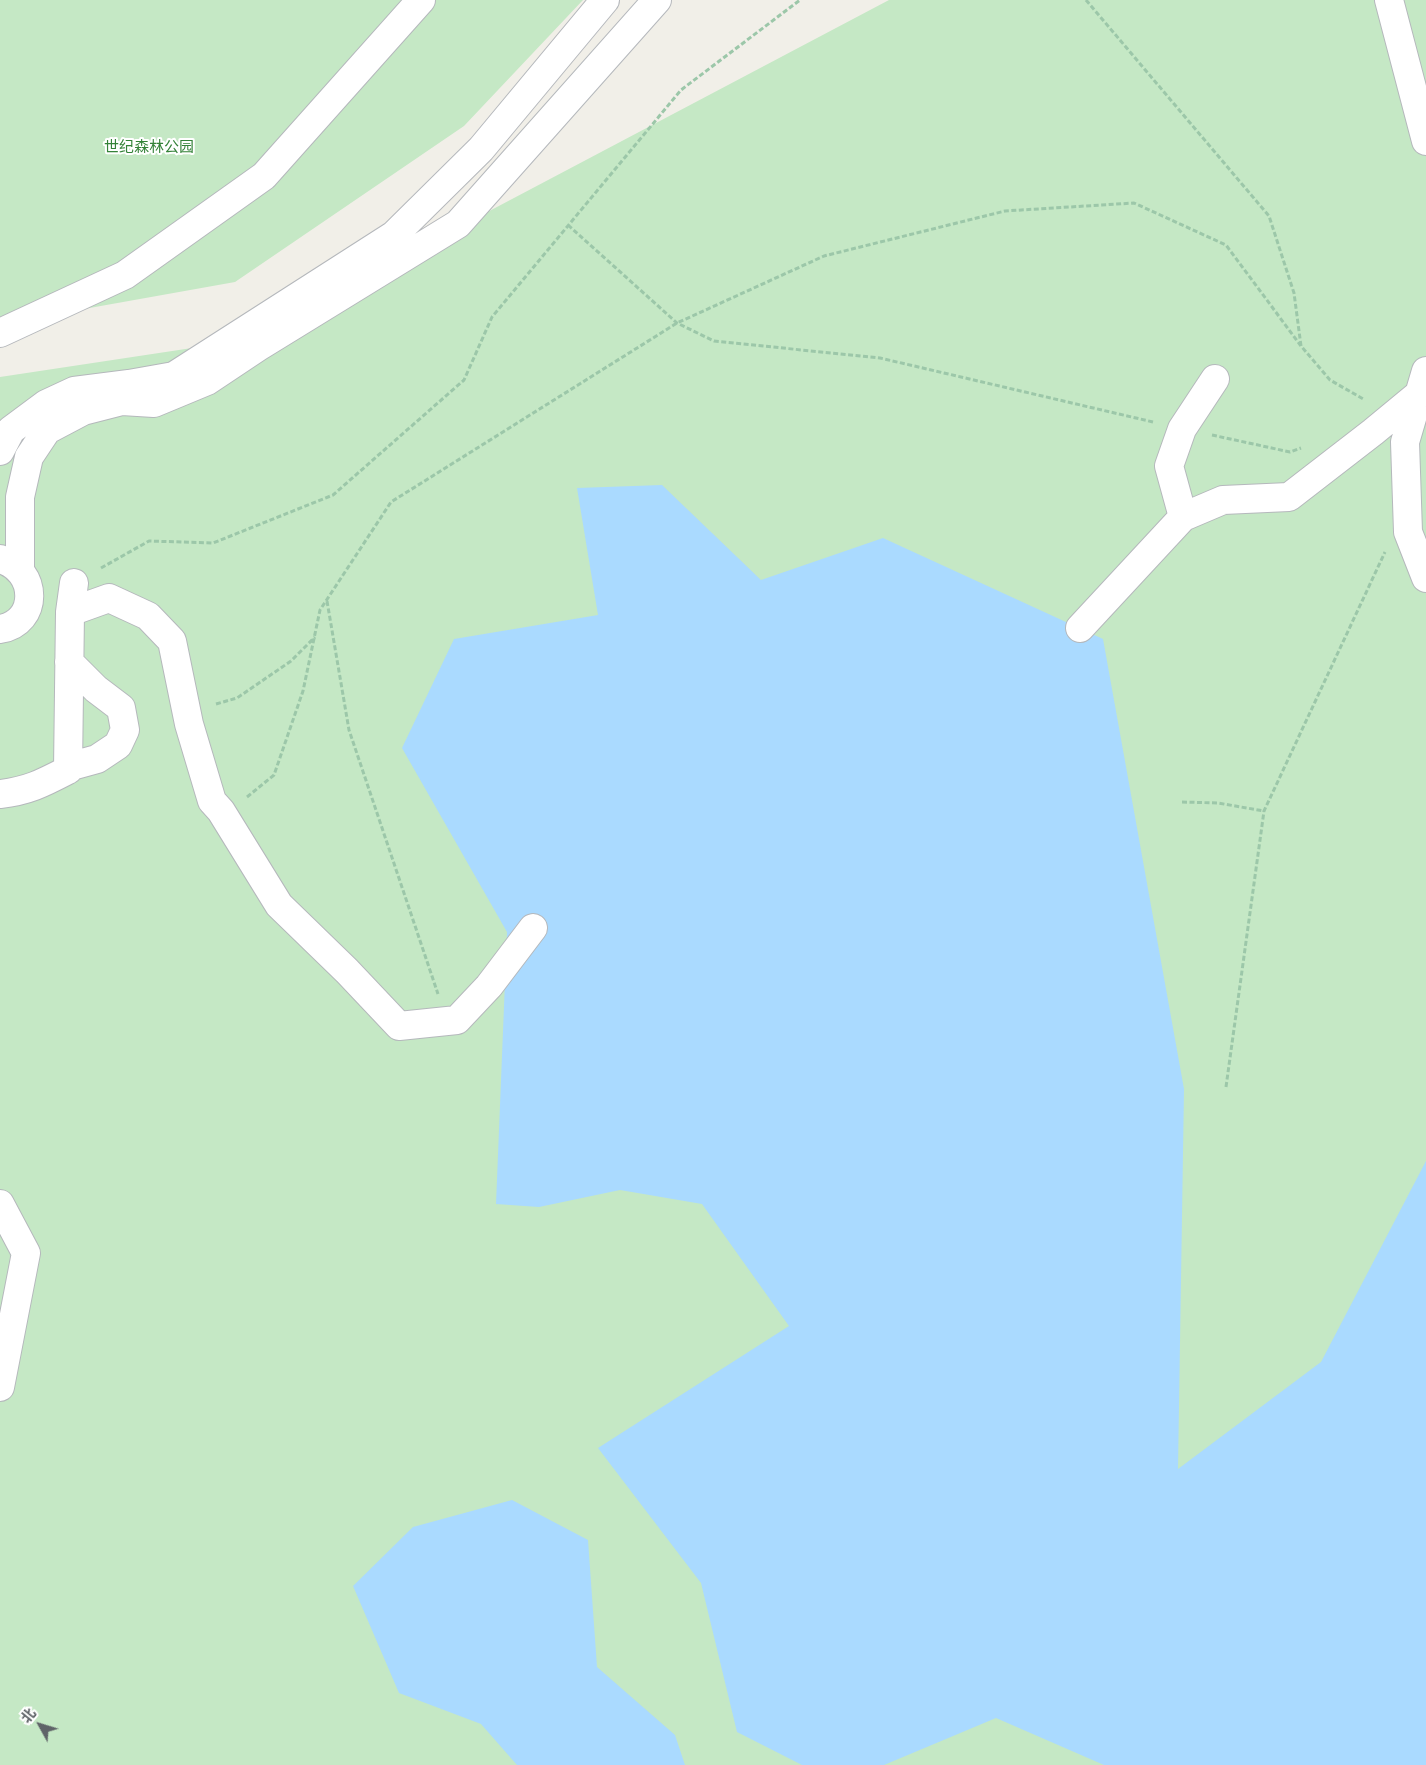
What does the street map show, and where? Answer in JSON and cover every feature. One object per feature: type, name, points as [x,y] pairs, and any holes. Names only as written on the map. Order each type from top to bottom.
[{"type":"lane","points":[[0,334],[124,275],[264,176],[421,0]]},
{"type":"lane","points":[[0,451],[11,430],[46,404],[74,391],[174,376],[394,235],[481,149],[528,90],[606,0]]},
{"type":"lane","points":[[0,629],[16,622],[24,614],[29,603],[30,591],[26,579],[10,564],[20,497],[29,457],[48,430],[83,411],[122,401],[154,403],[207,381],[258,347],[458,224],[657,0]]},
{"type":"lane","points":[[1390,0],[1426,140]]},
{"type":"lane","points":[[1183,517],[1169,466],[1182,429],[1214,379]]},
{"type":"lane","points":[[1080,628],[1183,517],[1223,500],[1289,497],[1373,432],[1422,382]]},
{"type":"lane","points":[[1422,382],[1405,442],[1408,532],[1426,578]]},
{"type":"lane","points":[[0,794],[37,786],[68,770],[70,612],[74,583]]},
{"type":"lane","points":[[70,612],[109,598],[148,616],[172,641],[186,712],[212,801],[221,811],[279,905],[347,971],[399,1026],[457,1020],[489,986],[533,928]]},
{"type":"lane","points":[[68,767],[97,759],[118,745],[125,730],[121,708],[96,689],[69,662]]},
{"type":"lane","points":[[0,1204],[26,1253],[0,1387]]},
{"type":"path","points":[[74,583],[149,541],[213,543],[332,495],[464,380],[492,316],[681,90],[800,0]]},
{"type":"path","points":[[1086,0],[1269,216],[1294,293],[1301,346]]},
{"type":"path","points":[[221,811],[232,809],[274,775],[303,691],[320,610],[391,502],[677,323],[824,256],[1004,211],[1134,203],[1226,244],[1301,346],[1330,380],[1370,403]]},
{"type":"path","points":[[568,225],[677,323],[714,341],[880,358],[1182,429],[1290,452],[1308,446]]},
{"type":"path","points":[[1226,1088],[1264,811],[1386,549]]},
{"type":"path","points":[[327,600],[349,730],[448,1020]]},
{"type":"path","points":[[186,712],[237,698],[291,661],[315,637]]},
{"type":"path","points":[[1182,802],[1218,803],[1264,811]]},
{"type":"green space","name":"世纪森林公园","points":[[0,0],[583,0],[464,126],[235,282],[0,324]]},
{"type":"green space","points":[[889,0],[1426,0],[1426,1765],[0,1765],[0,377],[245,340]]},
{"type":"water","points":[[662,485],[761,580],[883,538],[1103,639],[1184,1089],[1178,1469],[1321,1362],[1426,1161],[1426,1765],[1104,1765],[996,1718],[884,1765],[802,1765],[737,1732],[701,1583],[598,1448],[789,1326],[702,1204],[620,1190],[539,1207],[496,1204],[507,932],[402,748],[454,639],[598,615],[577,488]]},
{"type":"water","points":[[512,1500],[588,1540],[597,1667],[675,1735],[685,1765],[517,1765],[481,1724],[399,1693],[353,1586],[413,1527]]}]
